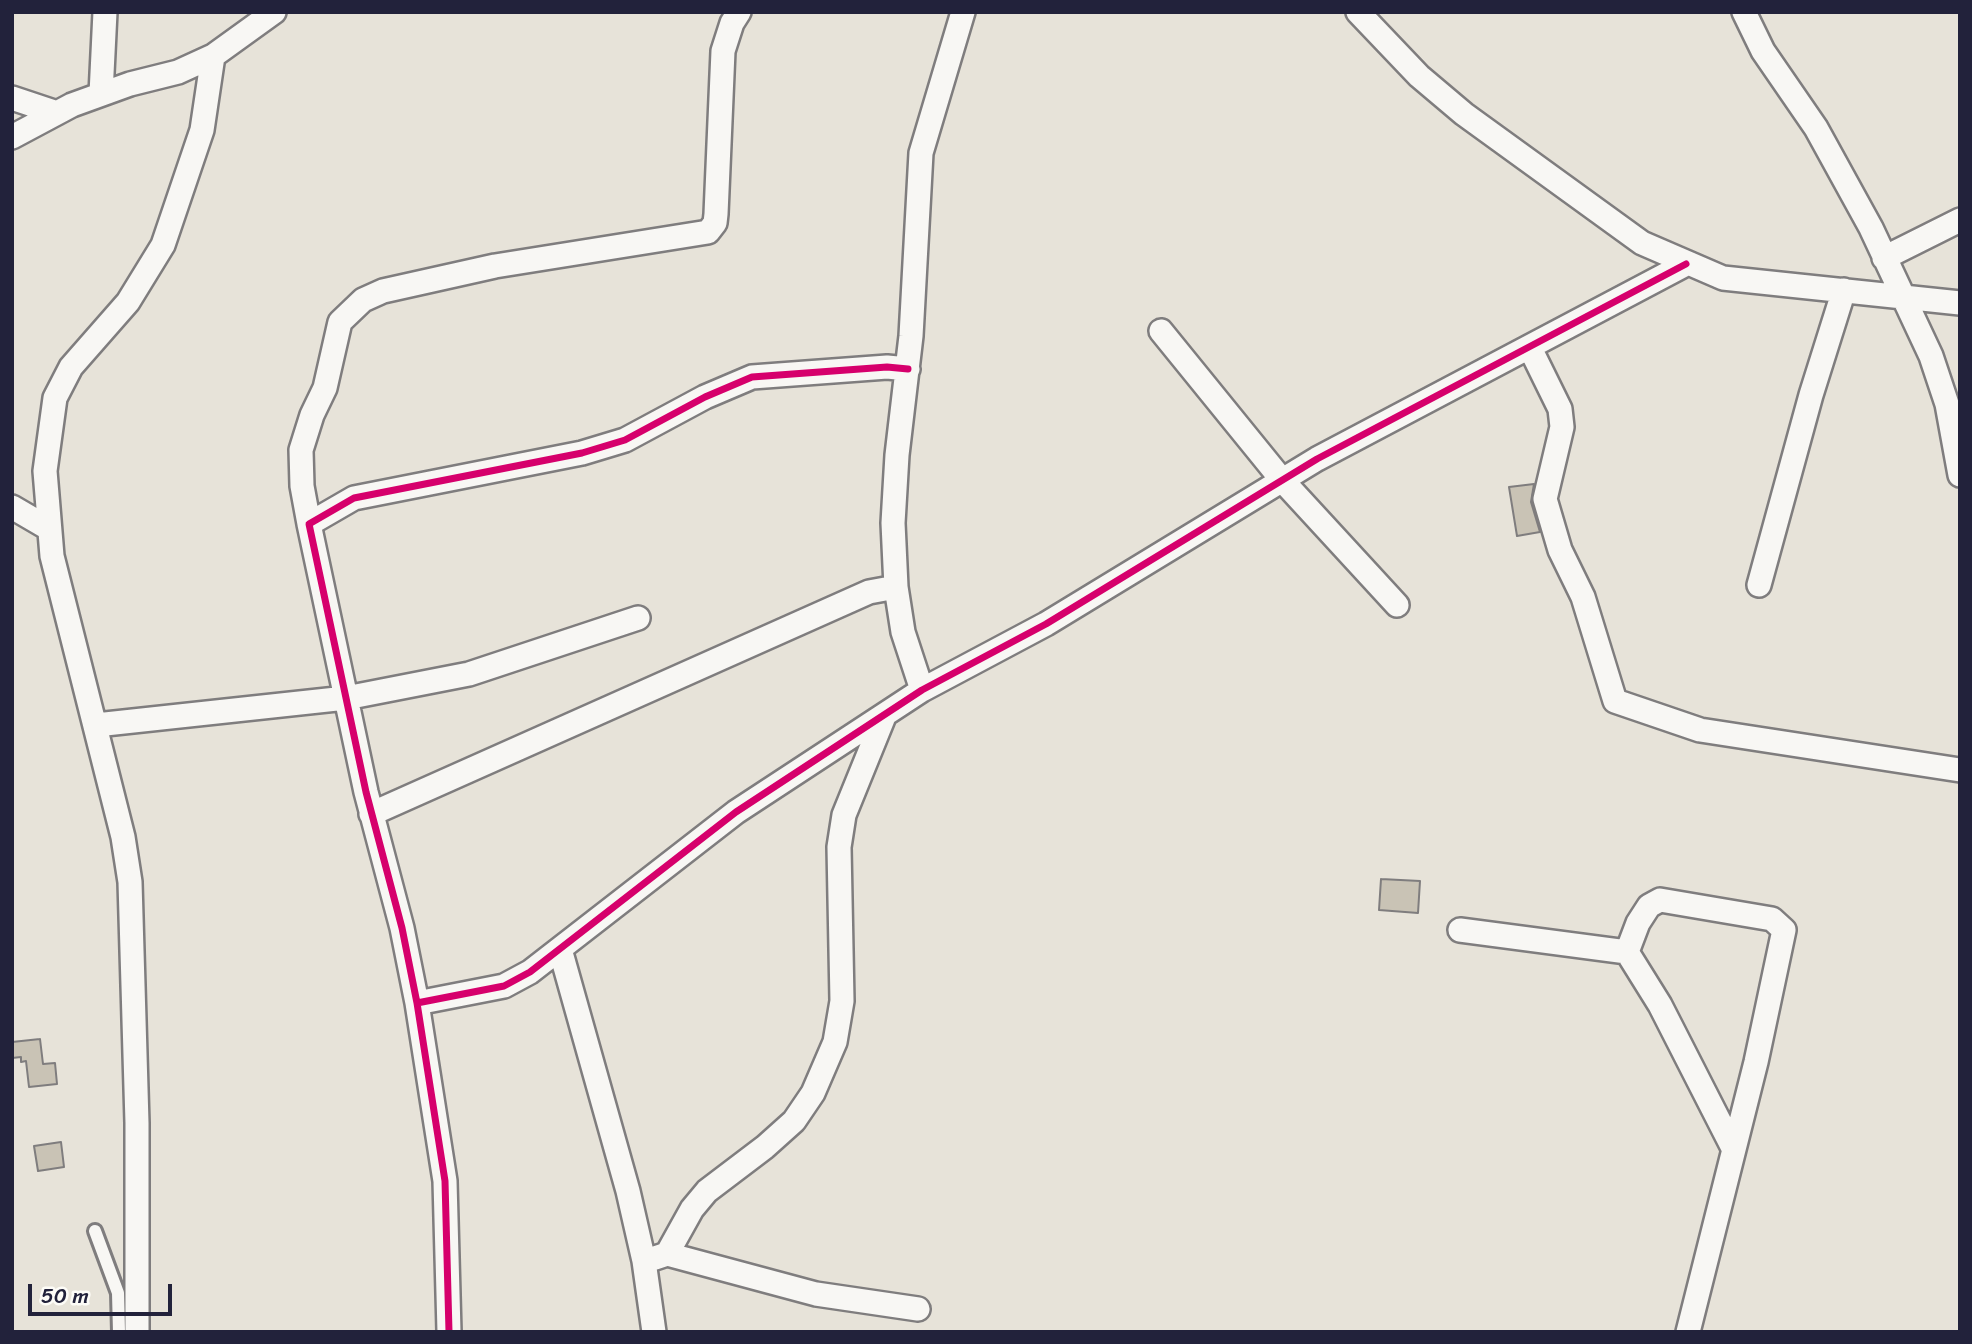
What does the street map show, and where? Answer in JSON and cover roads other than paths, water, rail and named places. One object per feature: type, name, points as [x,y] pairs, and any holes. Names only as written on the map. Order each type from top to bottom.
[{"type":"street","points":[[101,94],[105,12]]},
{"type":"street","points":[[12,137],[101,94],[178,72],[213,56],[274,12]]},
{"type":"street","points":[[449,1332],[445,1181],[417,1003],[402,928],[371,814],[309,523],[302,486],[301,450],[331,368],[340,322],[363,300],[383,291],[495,266],[708,232],[715,223],[716,214],[723,51],[732,23],[739,12]]},
{"type":"street","points":[[922,690],[903,632],[896,587],[893,523],[897,455],[908,369],[921,153],[963,12]]},
{"type":"street","points":[[1744,12],[1763,51],[1816,128],[1884,258],[1931,356],[1947,404],[1960,475]]},
{"type":"street","points":[[1361,13],[1419,76],[1464,114],[1642,243],[1723,278],[1960,303]]},
{"type":"street","points":[[137,1332],[137,1124],[130,882],[123,837],[52,556],[45,471],[55,398],[71,367],[128,302],[163,245],[202,130],[213,56]]},
{"type":"street","points":[[12,99],[57,113]]},
{"type":"street","points":[[1884,258],[1960,220]]},
{"type":"street","points":[[417,1003],[505,986],[546,961],[736,813],[883,719],[922,690],[1046,624],[1282,480],[1686,264]]},
{"type":"street","points":[[1759,585],[1811,395],[1844,290]]},
{"type":"street","points":[[1161,331],[1282,480],[1397,605]]},
{"type":"street","points":[[1530,348],[1560,409],[1562,427],[1545,499],[1560,550],[1590,619],[1615,701],[1700,730],[1960,770]]},
{"type":"street","points":[[309,523],[354,498],[582,453],[625,440],[705,397],[752,377],[887,366],[908,369]]},
{"type":"street","points":[[12,507],[48,528]]},
{"type":"street","points":[[371,814],[869,592],[896,587]]},
{"type":"street","points":[[96,725],[346,698],[469,674],[638,618]]},
{"type":"street","points":[[667,1254],[692,1209],[706,1191],[794,1121],[813,1093],[835,1042],[842,1001],[839,847],[844,815],[883,719]]},
{"type":"street","points":[[1627,952],[1638,923],[1649,906],[1660,900],[1772,919],[1784,930],[1756,1062],[1688,1332]]},
{"type":"street","points":[[1460,930],[1627,952]]},
{"type":"street","points":[[560,949],[604,1097],[644,1261],[654,1332]]},
{"type":"street","points":[[1627,952],[1660,1005],[1733,1149]]},
{"type":"street","points":[[644,1261],[667,1254],[816,1294],[918,1309]]},
{"type":"lane","points":[[95,1231],[118,1293],[119,1332]]}]
